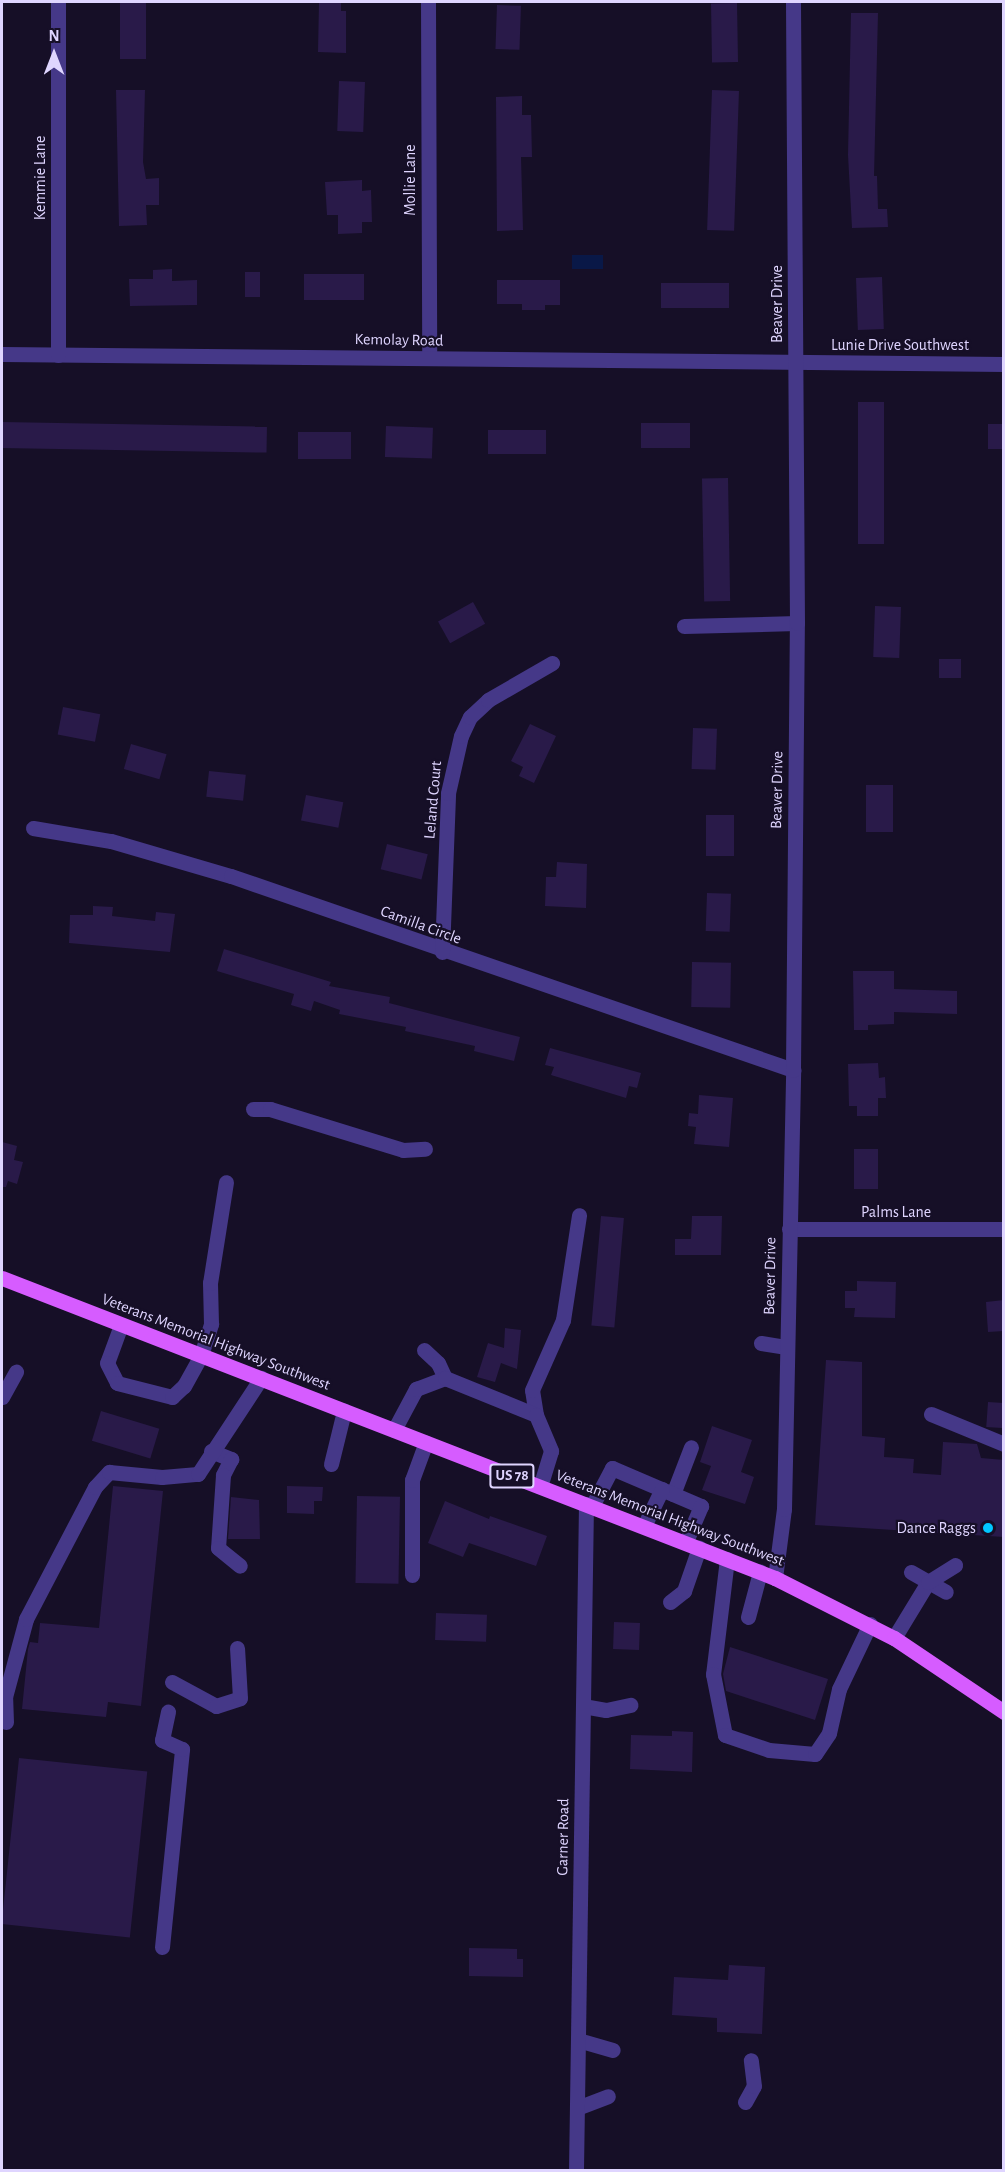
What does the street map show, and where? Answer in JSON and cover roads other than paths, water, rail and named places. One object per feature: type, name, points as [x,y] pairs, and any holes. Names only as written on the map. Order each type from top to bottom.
[{"type":"main road","name":"Veterans Memorial Highway Southwest","points":[[2,1278],[775,1578],[894,1638],[1004,1712]]},
{"type":"street","name":"Kemmie Lane","points":[[58,2],[58,355]]},
{"type":"street","name":"Mollie Lane","points":[[428,2],[429,358]]},
{"type":"street","name":"Beaver Drive","points":[[775,1578],[784,1509],[792,1070],[797,623],[793,2]]},
{"type":"street","name":"Kemolay Road","points":[[2,354],[795,363]]},
{"type":"street","name":"Lunie Drive Southwest","points":[[795,363],[1004,364]]},
{"type":"street","points":[[684,626],[797,623]]},
{"type":"street","name":"Leland Court","points":[[442,952],[448,793],[460,736],[470,717],[488,700],[552,663]]},
{"type":"street","name":"Camilla Circle","points":[[33,828],[111,841],[231,876],[442,952],[792,1070]]},
{"type":"street","points":[[252,1109],[270,1109],[403,1150],[425,1149]]},
{"type":"street","points":[[121,1324],[107,1363],[117,1383],[172,1397],[184,1386],[201,1355],[211,1324],[210,1283],[226,1182]]},
{"type":"street","points":[[540,1486],[551,1451],[536,1415],[532,1390],[563,1320],[579,1215]]},
{"type":"street","name":"Palms Lane","points":[[789,1229],[1004,1229]]},
{"type":"street","points":[[761,1343],[787,1347]]},
{"type":"street","points":[[424,1350],[438,1363],[445,1378],[536,1415]]},
{"type":"street","points":[[2,1397],[16,1372]]},
{"type":"street","points":[[6,1722],[5,1697],[26,1618],[95,1487],[109,1472],[162,1477],[198,1474],[211,1450],[238,1417],[261,1378]]},
{"type":"street","points":[[394,1430],[416,1389],[445,1378]]},
{"type":"street","points":[[331,1464],[344,1411]]},
{"type":"street","points":[[930,1414],[1004,1444]]},
{"type":"street","points":[[412,1575],[412,1480],[426,1442]]},
{"type":"street","points":[[644,1526],[667,1492],[691,1447]]},
{"type":"street","points":[[211,1450],[231,1459],[223,1475],[218,1548],[240,1566]]},
{"type":"street","points":[[589,1505],[612,1468],[701,1506],[684,1591],[670,1602]]},
{"type":"street","name":"Garner Road","points":[[576,2170],[583,1706],[589,1505]]},
{"type":"street","points":[[727,1559],[713,1674],[725,1735],[769,1750],[815,1754],[829,1733],[839,1689],[870,1624]]},
{"type":"street","points":[[894,1638],[928,1582],[955,1565]]},
{"type":"street","points":[[748,1617],[760,1572]]},
{"type":"street","points":[[911,1572],[946,1592]]},
{"type":"street","points":[[172,1682],[216,1706],[240,1698],[237,1648]]},
{"type":"street","points":[[583,1706],[606,1710],[630,1706]]},
{"type":"street","points":[[162,1947],[183,1749],[162,1740],[168,1712]]},
{"type":"street","points":[[578,2040],[613,2050]]},
{"type":"street","points":[[745,2102],[754,2086],[751,2060]]},
{"type":"street","points":[[577,2108],[608,2096]]},
{"type":"water","points":[[572,255],[603,255],[603,269],[572,269]]},
{"type":"place","name":"Dance Raggs","points":[[988,1528]]}]
